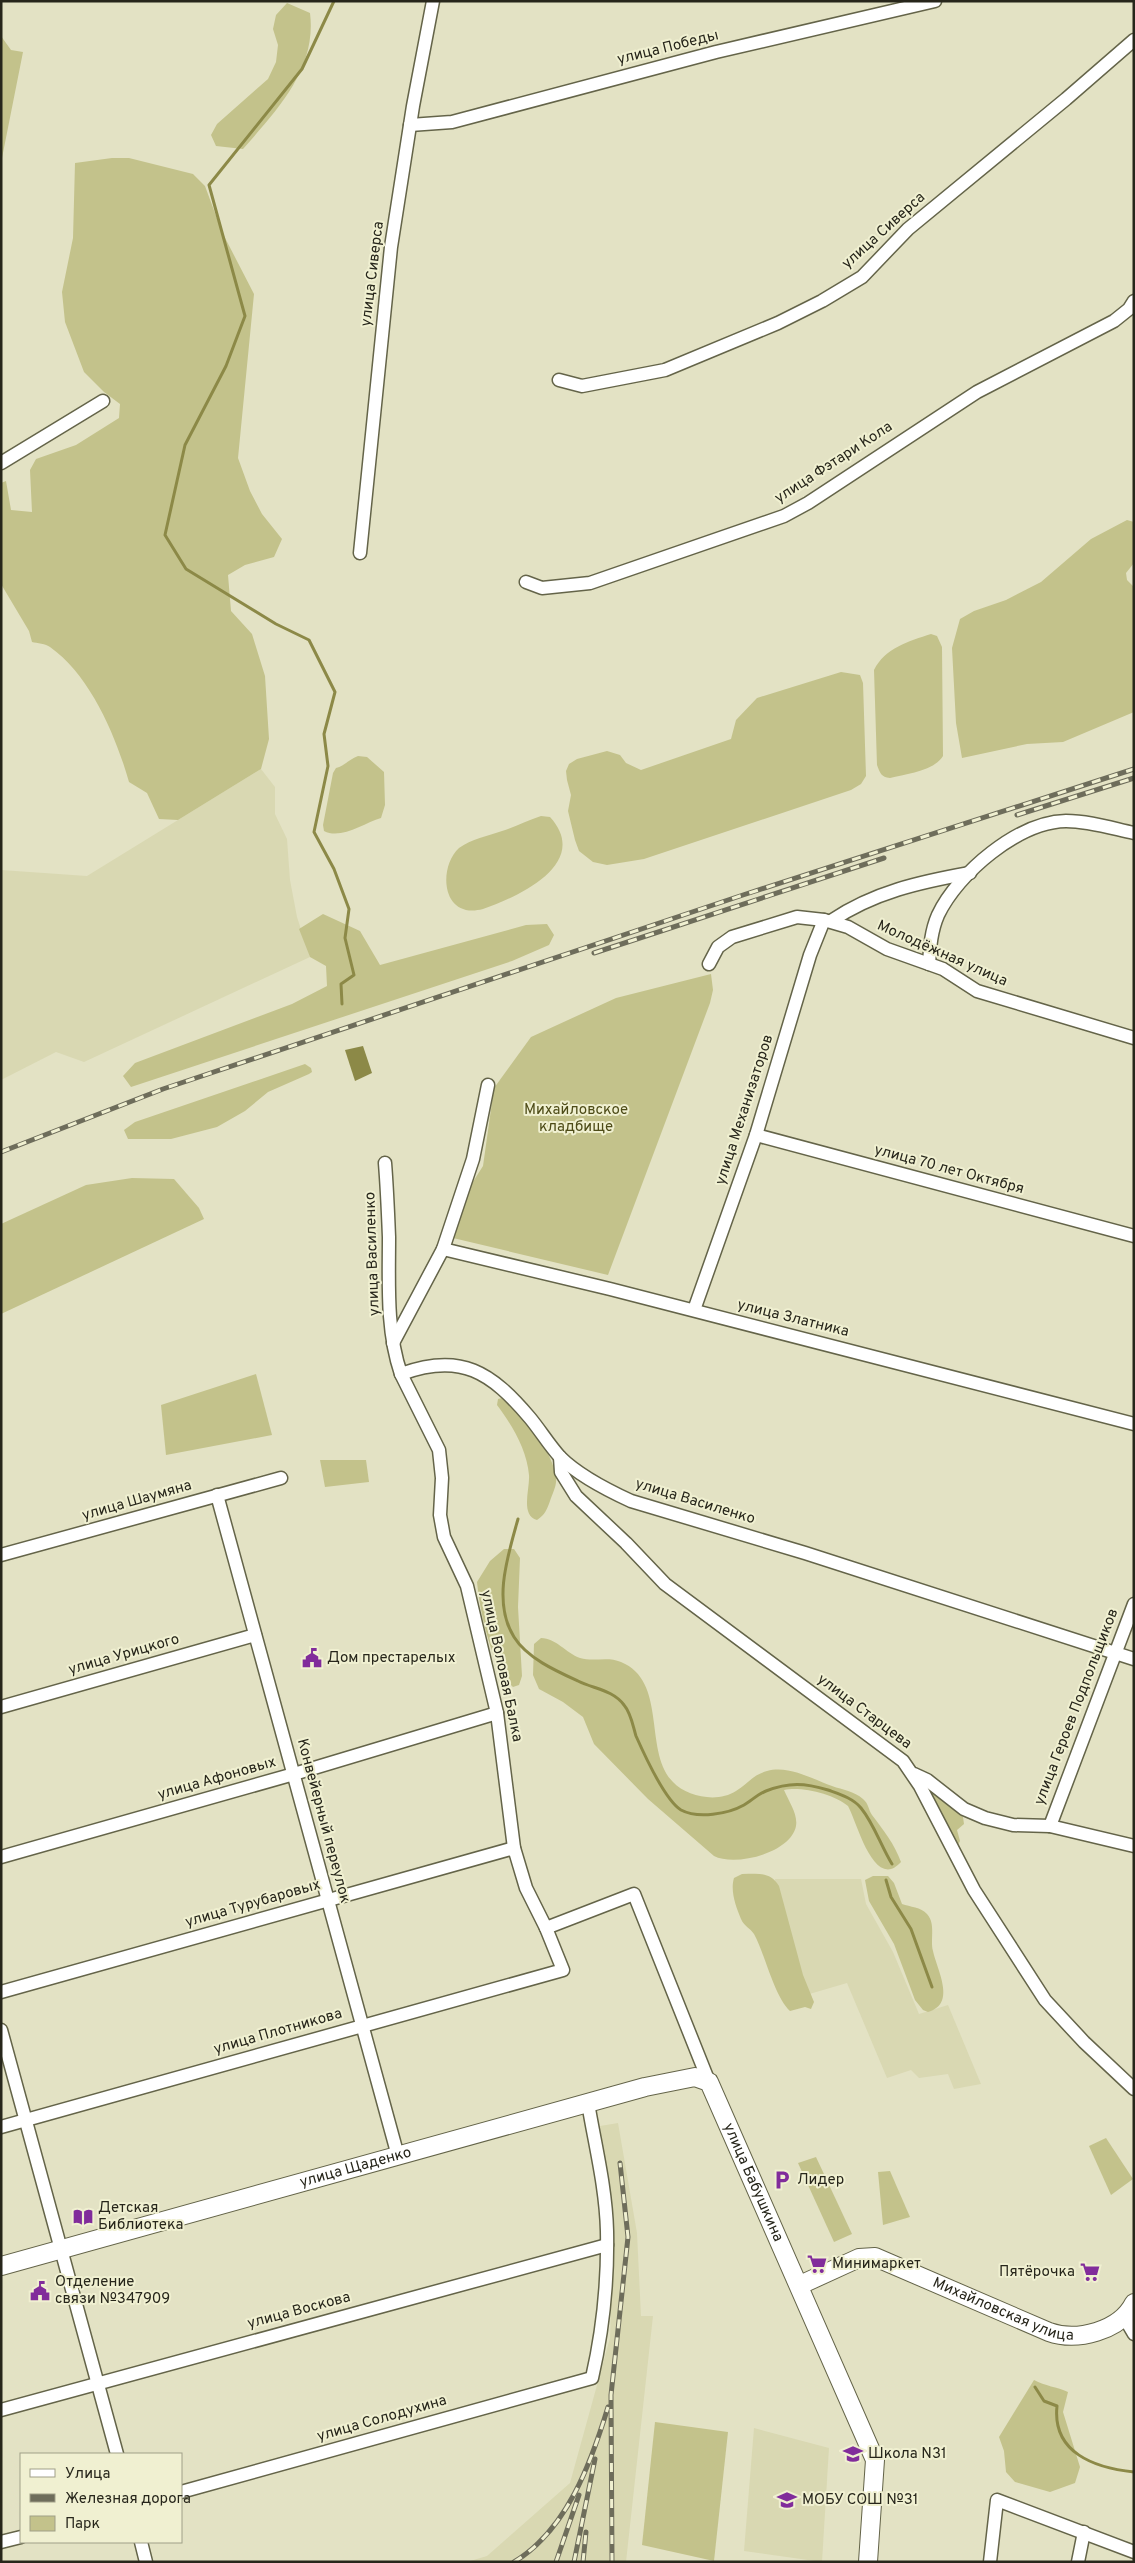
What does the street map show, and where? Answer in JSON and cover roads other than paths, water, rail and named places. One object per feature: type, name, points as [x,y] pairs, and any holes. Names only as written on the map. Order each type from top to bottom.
[{"type":"street","name":"улица Сиверса","points":[[360,553],[391,248],[410,125],[433,1]]},
{"type":"street","name":"улица Победы","points":[[410,125],[452,122],[716,52],[935,1]]},
{"type":"street","name":"улица Сиверса","points":[[559,380],[582,386],[665,370],[778,323],[822,301],[862,277],[908,229],[1066,99],[1134,40]]},
{"type":"street","name":"улица Фэтари Кола","points":[[526,582],[542,588],[590,583],[784,516],[808,503],[977,392],[1114,321],[1129,309],[1134,302]]},
{"type":"street","points":[[1,463],[103,401]]},
{"type":"street","points":[[929,964],[933,928],[948,897],[970,873],[1009,838],[1056,822],[1088,822],[1134,833]]},
{"type":"street","points":[[828,921],[876,895],[929,881],[970,873]]},
{"type":"street","name":"Молодёжная улица","points":[[709,964],[718,947],[732,937],[796,916],[828,921],[848,927],[887,949],[943,969],[977,991],[1134,1038]]},
{"type":"street","name":"улица Механизаторов","points":[[694,1310],[756,1135],[810,956],[828,921]]},
{"type":"street","points":[[393,1343],[443,1249],[473,1159],[488,1085]]},
{"type":"street","name":"улица 70 лет Октября","points":[[756,1135],[1134,1236]]},
{"type":"street","name":"улица Василенко","points":[[385,1163],[388,1213],[387,1286],[393,1343],[401,1374],[413,1370],[441,1366],[471,1368],[482,1373],[529,1417],[560,1457],[606,1489],[638,1504],[805,1553],[1134,1659]]},
{"type":"street","name":"улица Златника","points":[[443,1249],[694,1310],[1134,1424]]},
{"type":"street","name":"улица Воловая Балка","points":[[401,1374],[439,1450],[442,1478],[440,1515],[444,1537],[467,1586],[498,1713],[514,1848],[526,1888],[546,1928],[563,1970]]},
{"type":"street","name":"улица Старцева","points":[[560,1457],[561,1472],[576,1496],[670,1589],[892,1752],[914,1774],[974,1890],[1027,1973],[1057,2014],[1134,2089]]},
{"type":"street","name":"улица Шаумяна","points":[[1,1556],[281,1478]]},
{"type":"street","name":"Конвейерный переулок","points":[[217,1495],[398,2156]]},
{"type":"street","name":"улица Героев Подпольщиков","points":[[1134,1604],[1050,1826],[1134,1846]]},
{"type":"street","name":"улица Урицкого","points":[[1,1707],[255,1634]]},
{"type":"street","name":"улица Афоновых","points":[[1,1857],[294,1774],[498,1713]]},
{"type":"street","points":[[914,1774],[927,1780],[958,1805],[979,1815],[1013,1825],[1050,1826]]},
{"type":"street","name":"улица Турубаровых","points":[[1,1992],[514,1848]]},
{"type":"street","name":"улица Бабушкина","points":[[546,1928],[634,1894],[709,2082],[800,2285],[875,2460],[868,2562]]},
{"type":"street","name":"улица Плотникова","points":[[1,2126],[563,1970]]},
{"type":"street","points":[[1,2030],[117,2453]]},
{"type":"street","name":"улица Щаденко","points":[[1,2266],[679,2079],[695,2077],[709,2082]]},
{"type":"street","points":[[588,2103],[600,2171],[607,2245]]},
{"type":"street","name":"улица Солодухина","points":[[182,2492],[592,2378],[602,2336],[607,2245]]},
{"type":"street","name":"улица Воскова","points":[[1,2410],[607,2245]]},
{"type":"street","name":"Михайловская улица","points":[[800,2285],[867,2257],[875,2258],[1058,2335],[1083,2335],[1129,2310],[1134,2334]]},
{"type":"street","points":[[990,2562],[997,2500],[1134,2552]]},
{"type":"street","points":[[1078,2562],[1084,2532]]},
{"type":"street","points":[[1,2542],[20,2537]]},
{"type":"street","points":[[141,2543],[146,2562]]},
{"type":"waterway","points":[[334,1],[302,69],[209,185],[245,316],[226,366],[185,445],[165,535],[186,569],[276,624],[309,640],[335,692],[324,734],[328,766],[314,832],[334,869],[349,909],[345,938],[354,975],[341,984],[342,1004]]},
{"type":"waterway","points":[[518,1519],[510,1548],[503,1594],[507,1623],[514,1637],[534,1658],[561,1673],[609,1693],[620,1700],[632,1720],[636,1736],[644,1754],[668,1797],[675,1805],[688,1813],[704,1815],[730,1811],[744,1805],[763,1792],[782,1786],[797,1784],[828,1790],[854,1802],[866,1814],[892,1864]]},
{"type":"waterway","points":[[886,1880],[891,1897],[911,1929],[932,1987]]},
{"type":"waterway","points":[[1035,2387],[1044,2401],[1057,2406],[1057,2422],[1061,2436],[1079,2455],[1105,2467],[1134,2472]]},
{"type":"railway","points":[[1,1152],[163,1089],[743,895],[1134,769]]},
{"type":"railway","points":[[1017,815],[1134,778]]},
{"type":"railway","points":[[594,953],[884,858]]},
{"type":"railway","points":[[612,2562],[611,2395],[628,2237],[620,2163]]},
{"type":"railway","points":[[514,2562],[533,2548],[563,2514],[585,2472],[608,2407]]},
{"type":"railway","points":[[574,2562],[595,2459]]},
{"type":"railway","points":[[556,2562],[579,2495]]},
{"type":"railway","points":[[583,2562],[586,2532]]},
{"type":"place","name":"Дом престарелых","points":[[312,1658]]},
{"type":"place","name":"Лидер","points":[[782,2180]]},
{"type":"place","name":"Детская Библиотека","points":[[83,2217]]},
{"type":"place","name":"Минимаркет","points":[[817,2264]]},
{"type":"place","name":"Пятёрочка","points":[[1090,2272]]},
{"type":"place","name":"Отделение связи №347909","points":[[40,2291]]},
{"type":"place","name":"Школа N31","points":[[853,2454]]},
{"type":"place","name":"МОБУ СОШ №31","points":[[787,2500]]},
{"type":"park label","name":"Михайловское кладбище","points":[[576,1118]]}]
